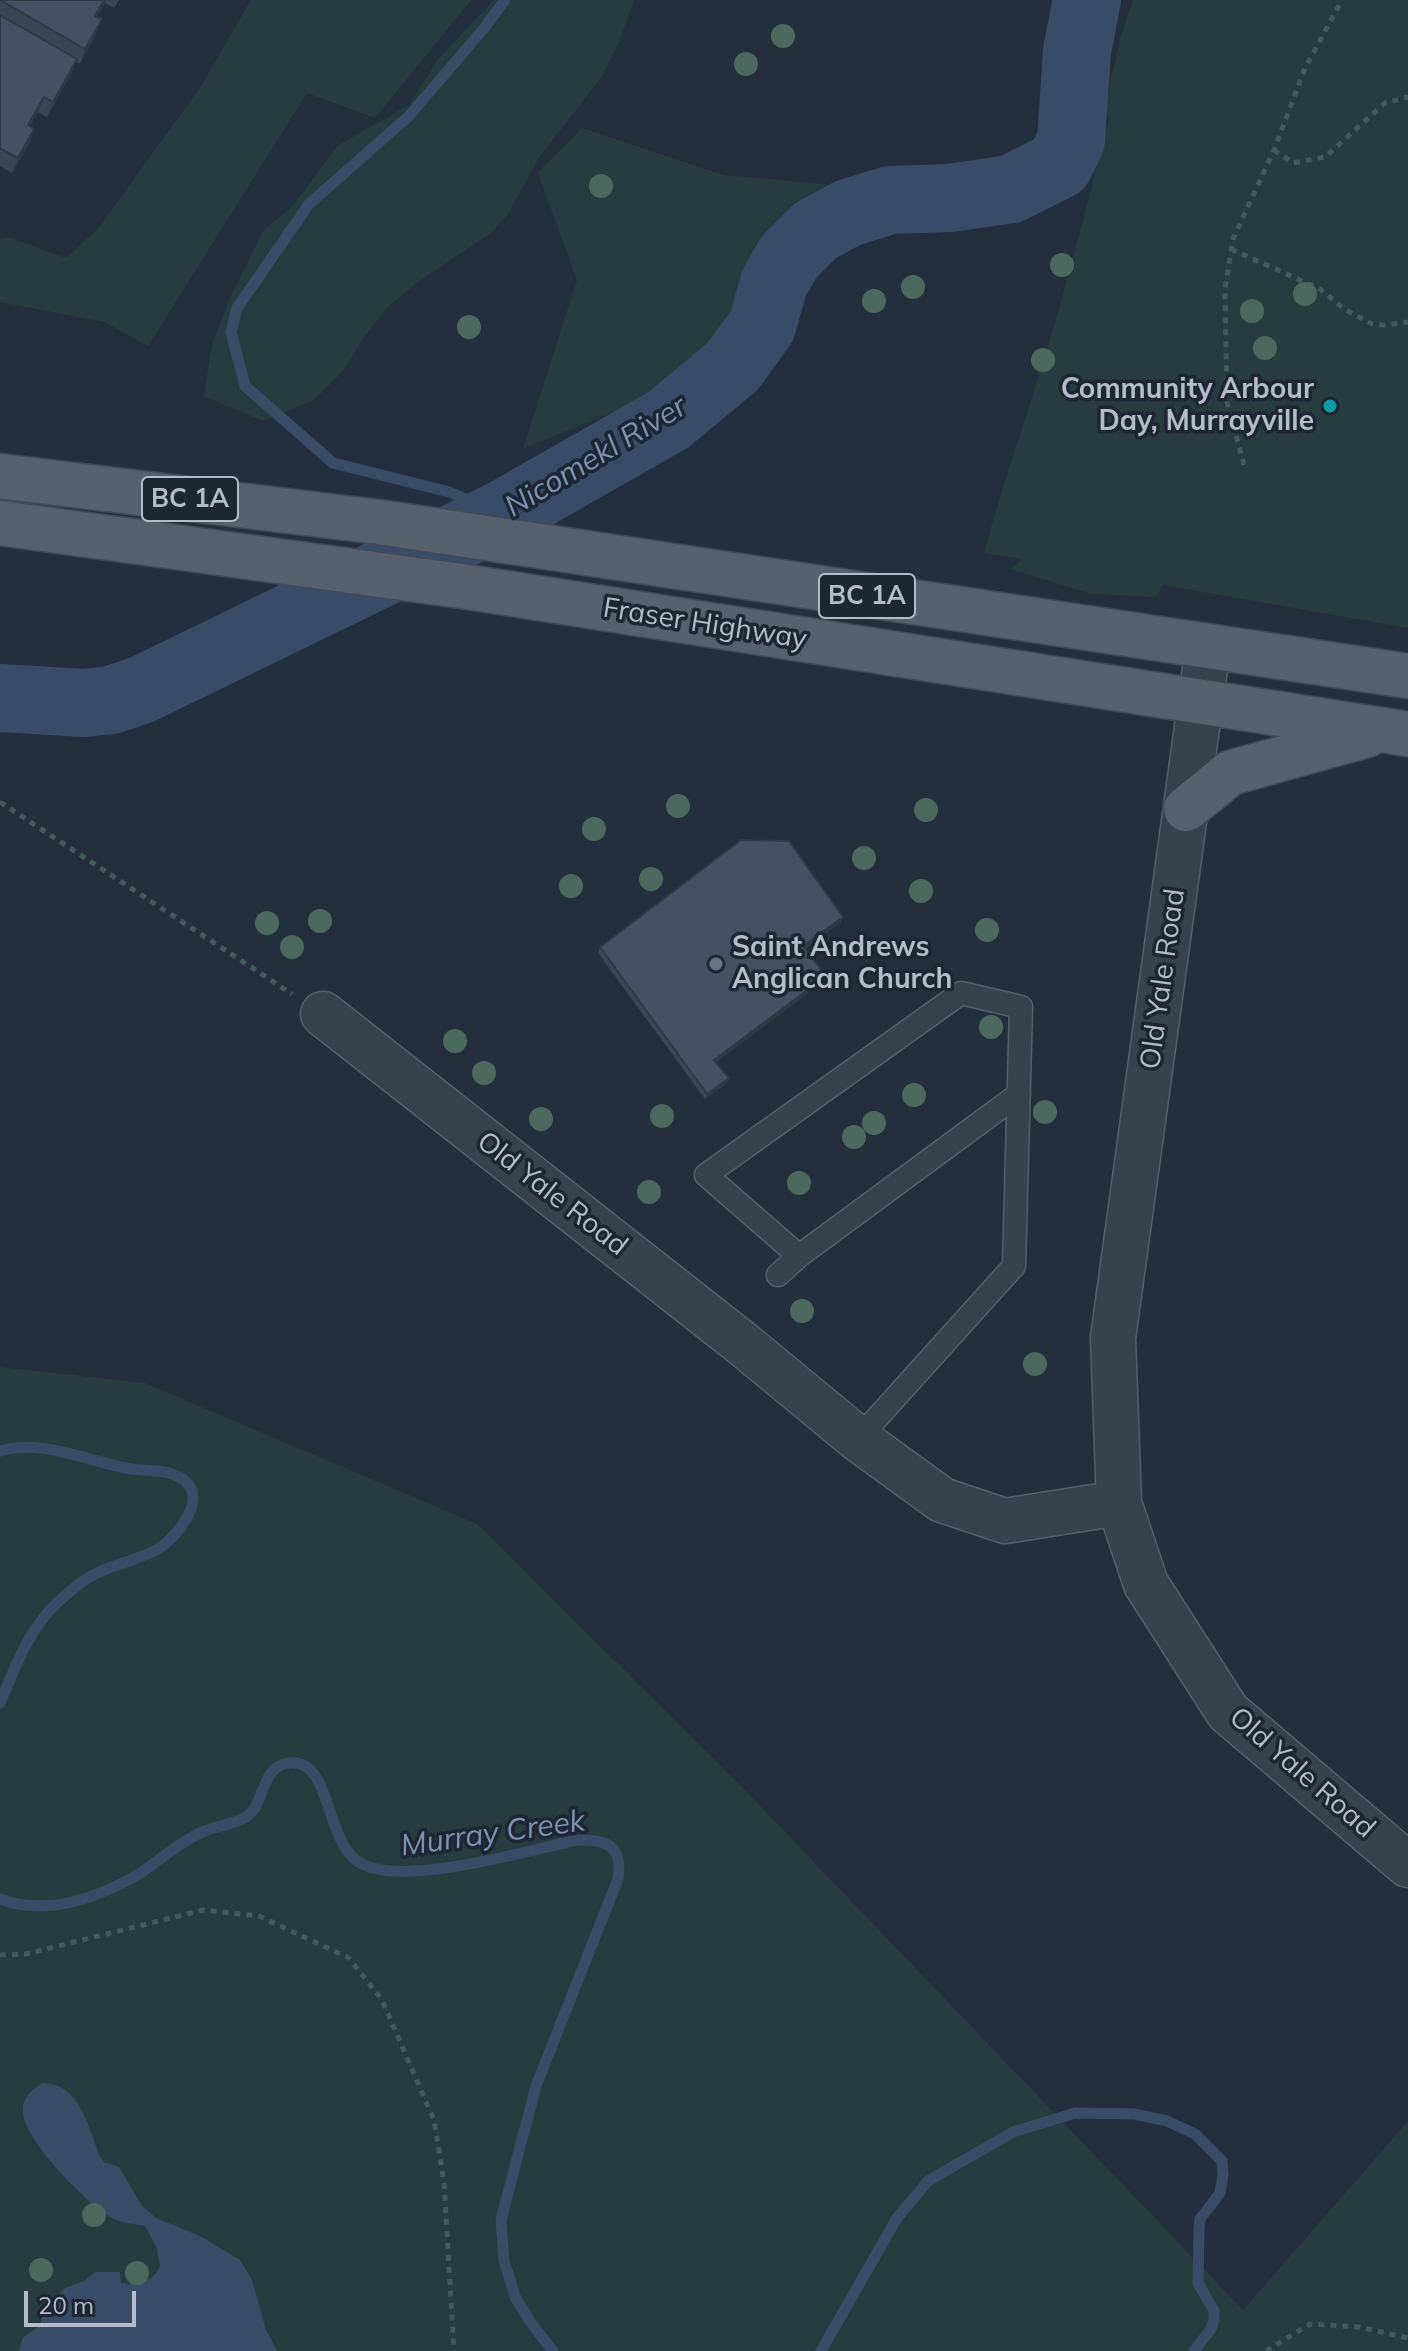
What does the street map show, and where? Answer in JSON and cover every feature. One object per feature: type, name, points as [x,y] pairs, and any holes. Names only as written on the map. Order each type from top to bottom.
[{"type":"main road","name":"Fraser Highway","points":[[0,476],[379,522],[1408,676]]},
{"type":"main road","name":"Fraser Highway","points":[[0,523],[461,586],[1396,733]]},
{"type":"main road","points":[[1186,809],[1230,773],[1278,757],[1396,733]]},
{"type":"street","name":"Old Yale Road","points":[[1208,647],[1113,1338],[1119,1503],[1146,1584],[1228,1712],[1408,1865]]},
{"type":"street","name":"Old Yale Road","points":[[323,1014],[743,1344],[858,1439],[942,1500],[1005,1521],[1119,1503]]},
{"type":"lane","points":[[799,1256],[706,1175],[961,993],[1021,1007],[1014,1266],[858,1439]]},
{"type":"lane","points":[[778,1275],[799,1256],[1019,1094]]},
{"type":"path","points":[[1244,465],[1227,402],[1225,289],[1233,239],[1274,150],[1305,68],[1342,0]]},
{"type":"path","points":[[1274,150],[1293,163],[1325,157],[1385,103],[1408,97]]},
{"type":"path","points":[[1231,249],[1320,289],[1344,309],[1372,324],[1408,322]]},
{"type":"path","points":[[0,802],[323,1014]]},
{"type":"path","points":[[0,1955],[26,1954],[203,1910],[259,1916],[349,1958],[382,2000],[434,2120],[444,2182],[454,2351]]},
{"type":"path","points":[[1266,2351],[1310,2324],[1359,2327],[1408,2338]]},
{"type":"green space","points":[[251,0],[471,0],[375,118],[307,93],[148,346],[104,322],[0,302],[0,239],[8,237],[66,258],[98,229],[201,86]]},
{"type":"green space","points":[[494,0],[634,0],[620,40],[601,78],[540,156],[508,214],[491,233],[418,282],[387,308],[344,370],[314,400],[263,421],[204,396],[212,344],[229,300],[263,231],[293,206],[337,146],[409,105],[439,58]]},
{"type":"green space","points":[[1133,0],[1408,0],[1408,628],[1163,585],[1156,597],[1091,594],[1011,569],[1022,559],[984,553],[1073,259],[1109,119],[1104,110],[1121,36]]},
{"type":"green space","points":[[582,128],[723,175],[856,187],[767,245],[735,341],[661,392],[523,449],[577,280],[538,173]]},
{"type":"green space","points":[[0,1367],[145,1383],[477,1524],[742,1787],[1243,2310],[1408,2121],[1408,2351],[0,2351]]},
{"type":"water","points":[[43,2083],[56,2085],[74,2099],[87,2121],[100,2157],[104,2162],[119,2167],[142,2206],[156,2218],[200,2236],[240,2260],[252,2280],[266,2330],[277,2351],[19,2351],[23,2337],[41,2325],[41,2311],[65,2288],[84,2281],[95,2272],[120,2272],[121,2283],[138,2283],[153,2276],[160,2266],[157,2249],[145,2226],[118,2220],[103,2212],[74,2187],[34,2139],[26,2124],[23,2107],[28,2095]]},
{"type":"building","points":[[0,0],[104,0],[95,16],[102,19],[85,49]]},
{"type":"building","points":[[0,15],[77,59],[53,102],[44,97],[28,125],[34,129],[18,158],[0,148]]},
{"type":"building","points":[[741,840],[789,841],[843,917],[803,946],[826,976],[714,1060],[729,1078],[707,1094],[600,947]]},
{"type":"waterway","points":[[503,514],[449,492],[333,463],[245,386],[231,332],[237,308],[309,204],[409,116],[505,0]]},
{"type":"waterway","name":"Nicomekl River","points":[[0,698],[84,703],[111,700],[141,690],[503,514],[668,420],[733,366],[762,326],[774,283],[789,257],[815,231],[848,213],[890,200],[950,198],[1011,189],[1059,165],[1071,141],[1077,51],[1087,0]]},
{"type":"waterway","name":"Murray Creek","points":[[0,1451],[32,1447],[49,1449],[115,1466],[165,1472],[184,1480],[191,1488],[193,1497],[187,1518],[165,1544],[93,1575],[57,1603],[38,1625],[23,1650],[0,1703]]},
{"type":"waterway","name":"Murray Creek","points":[[0,1899],[17,1904],[51,1905],[86,1898],[119,1885],[191,1838],[246,1817],[257,1804],[273,1771],[289,1763],[303,1765],[313,1773],[346,1849],[357,1861],[376,1869],[432,1870],[577,1840],[597,1841],[611,1847],[618,1859],[618,1879],[536,2086],[501,2220],[504,2261],[516,2299],[553,2351]]},
{"type":"waterway","name":"Murray Creek","points":[[821,2351],[897,2218],[928,2181],[1013,2132],[1075,2113],[1134,2114],[1167,2121],[1195,2134],[1222,2161],[1220,2193],[1200,2219],[1199,2230],[1198,2283],[1214,2311],[1214,2320],[1194,2351]]},
{"type":"place","name":"Community Arbour Day, Murrayville","points":[[1330,406]]},
{"type":"place","name":"Saint Andrews Anglican Church","points":[[716,964]]}]
